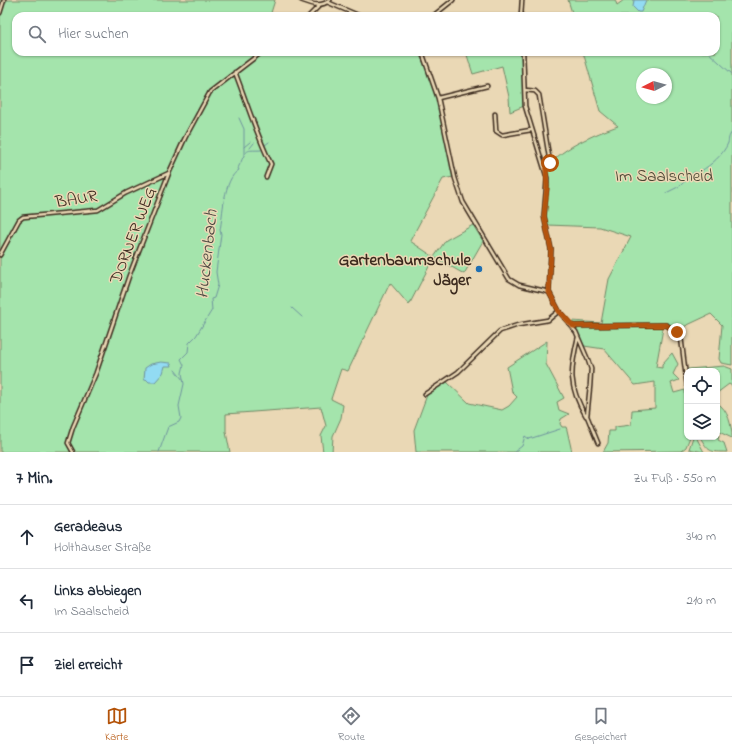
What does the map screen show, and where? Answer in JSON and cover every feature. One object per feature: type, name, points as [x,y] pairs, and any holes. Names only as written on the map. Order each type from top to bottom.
[{"type":"street","points":[[0,13],[4,0]]},
{"type":"street","points":[[301,0],[320,5]]},
{"type":"street","points":[[438,12],[453,0]]},
{"type":"street","points":[[521,12],[522,0]]},
{"type":"street","points":[[313,12],[320,5],[328,1],[351,12]]},
{"type":"street","name":"DORNER WEG","points":[[73,452],[68,443],[73,427],[96,373],[129,276],[169,172],[208,94],[257,56]]},
{"type":"street","points":[[423,56],[438,98],[455,178],[463,202],[509,280],[519,285],[549,292]]},
{"type":"street","points":[[522,56],[525,106],[546,170],[547,187],[544,216],[552,257],[549,292],[559,311],[573,326],[590,369],[587,416]]},
{"type":"street","points":[[235,72],[260,136],[265,155],[272,166],[266,176]]},
{"type":"street","points":[[438,98],[487,86]]},
{"type":"street","points":[[524,90],[536,91],[539,95],[550,163],[546,170]]},
{"type":"street","points":[[495,114],[496,131],[502,135],[532,130]]},
{"type":"street","name":"BAUR","points":[[0,256],[19,220],[23,217],[98,210],[126,192],[169,172]]},
{"type":"street","points":[[425,394],[458,372],[500,331],[518,324],[548,320],[559,311]]},
{"type":"street","points":[[573,326],[666,325],[671,327],[681,337],[684,368]]},
{"type":"street","points":[[578,337],[572,361],[572,384],[578,402],[587,416],[598,443]]},
{"type":"green space","points":[[0,0],[275,0],[271,12],[12,12],[12,56],[420,56],[436,97],[453,177],[443,179],[410,241],[434,257],[409,305],[390,283],[348,371],[341,369],[331,399],[343,405],[341,418],[333,436],[332,452],[323,452],[321,436],[326,426],[321,407],[226,414],[226,432],[230,452],[0,452]]},
{"type":"green space","name":"Im Saalscheid","points":[[568,0],[615,0],[617,5],[624,0],[732,0],[732,365],[721,363],[719,359],[722,325],[711,314],[679,329],[664,323],[656,367],[662,368],[662,364],[672,353],[678,364],[673,374],[679,380],[671,383],[674,393],[684,390],[684,440],[689,440],[686,447],[681,451],[603,452],[608,443],[609,431],[615,431],[615,427],[631,425],[632,410],[655,408],[655,382],[635,385],[604,349],[584,346],[572,321],[601,323],[609,279],[631,237],[600,227],[547,225],[545,216],[549,187],[548,171],[551,164],[566,150],[588,138],[618,126],[600,111],[584,56],[720,56],[720,12],[572,12]]},
{"type":"green space","points":[[467,56],[521,56],[524,106],[510,112],[509,97],[502,66],[473,74]]},
{"type":"green space","points":[[473,225],[483,241],[464,274],[434,257],[446,240]]},
{"type":"green space","points":[[547,341],[546,364],[564,398],[557,402],[559,410],[569,414],[561,419],[560,424],[562,427],[566,427],[572,452],[416,452],[414,430],[427,395],[447,382],[469,403],[502,410],[509,406],[517,397],[512,392],[507,367]]},
{"type":"green space","points":[[724,366],[732,369],[732,386],[729,384],[720,391],[720,368],[700,368]]},
{"type":"green space","points":[[720,405],[729,418],[732,438],[720,432]]},
{"type":"green space","points":[[692,440],[698,440],[704,452],[689,449]]},
{"type":"green space","points":[[702,440],[718,440],[724,443],[727,452],[716,452],[705,446]]},
{"type":"water","points":[[634,0],[646,0],[641,12],[638,12],[633,7]]},
{"type":"water","points":[[161,362],[171,363],[172,366],[165,366],[163,373],[155,382],[149,382],[146,379],[144,380],[145,368],[151,364]]},
{"type":"waterway","points":[[712,56],[732,74]]},
{"type":"waterway","points":[[239,118],[244,129],[244,155]]},
{"type":"waterway","points":[[701,171],[720,156],[728,143],[732,132]]},
{"type":"waterway","points":[[244,147],[250,142]]},
{"type":"waterway","name":"Huckenbach","points":[[265,145],[269,142]]},
{"type":"waterway","points":[[250,148],[254,143]]},
{"type":"waterway","name":"Huckenbach","points":[[241,162],[248,151],[261,150]]},
{"type":"waterway","name":"Huckenbach","points":[[159,452],[168,427],[179,422],[181,418],[179,406],[184,384],[182,373],[184,365],[181,359],[188,352],[189,343],[196,336],[212,310],[211,299],[214,298],[218,285],[216,272],[225,198],[230,181],[239,170],[238,168],[240,164]]},
{"type":"waterway","points":[[666,193],[680,186],[694,172],[698,173]]},
{"type":"waterway","points":[[292,308],[302,317]]},
{"type":"waterway","name":"Huckenbach","points":[[175,370],[183,380]]},
{"type":"waterway","points":[[514,452],[522,446],[525,436],[529,439],[560,429]]},
{"type":"place","name":"Gartenbaumschule Jäger","points":[[479,269]]},
{"type":"route","points":[[550,163],[546,170],[547,187],[544,205],[545,223],[552,257],[549,292],[562,316],[573,326],[666,325],[677,332]]}]
